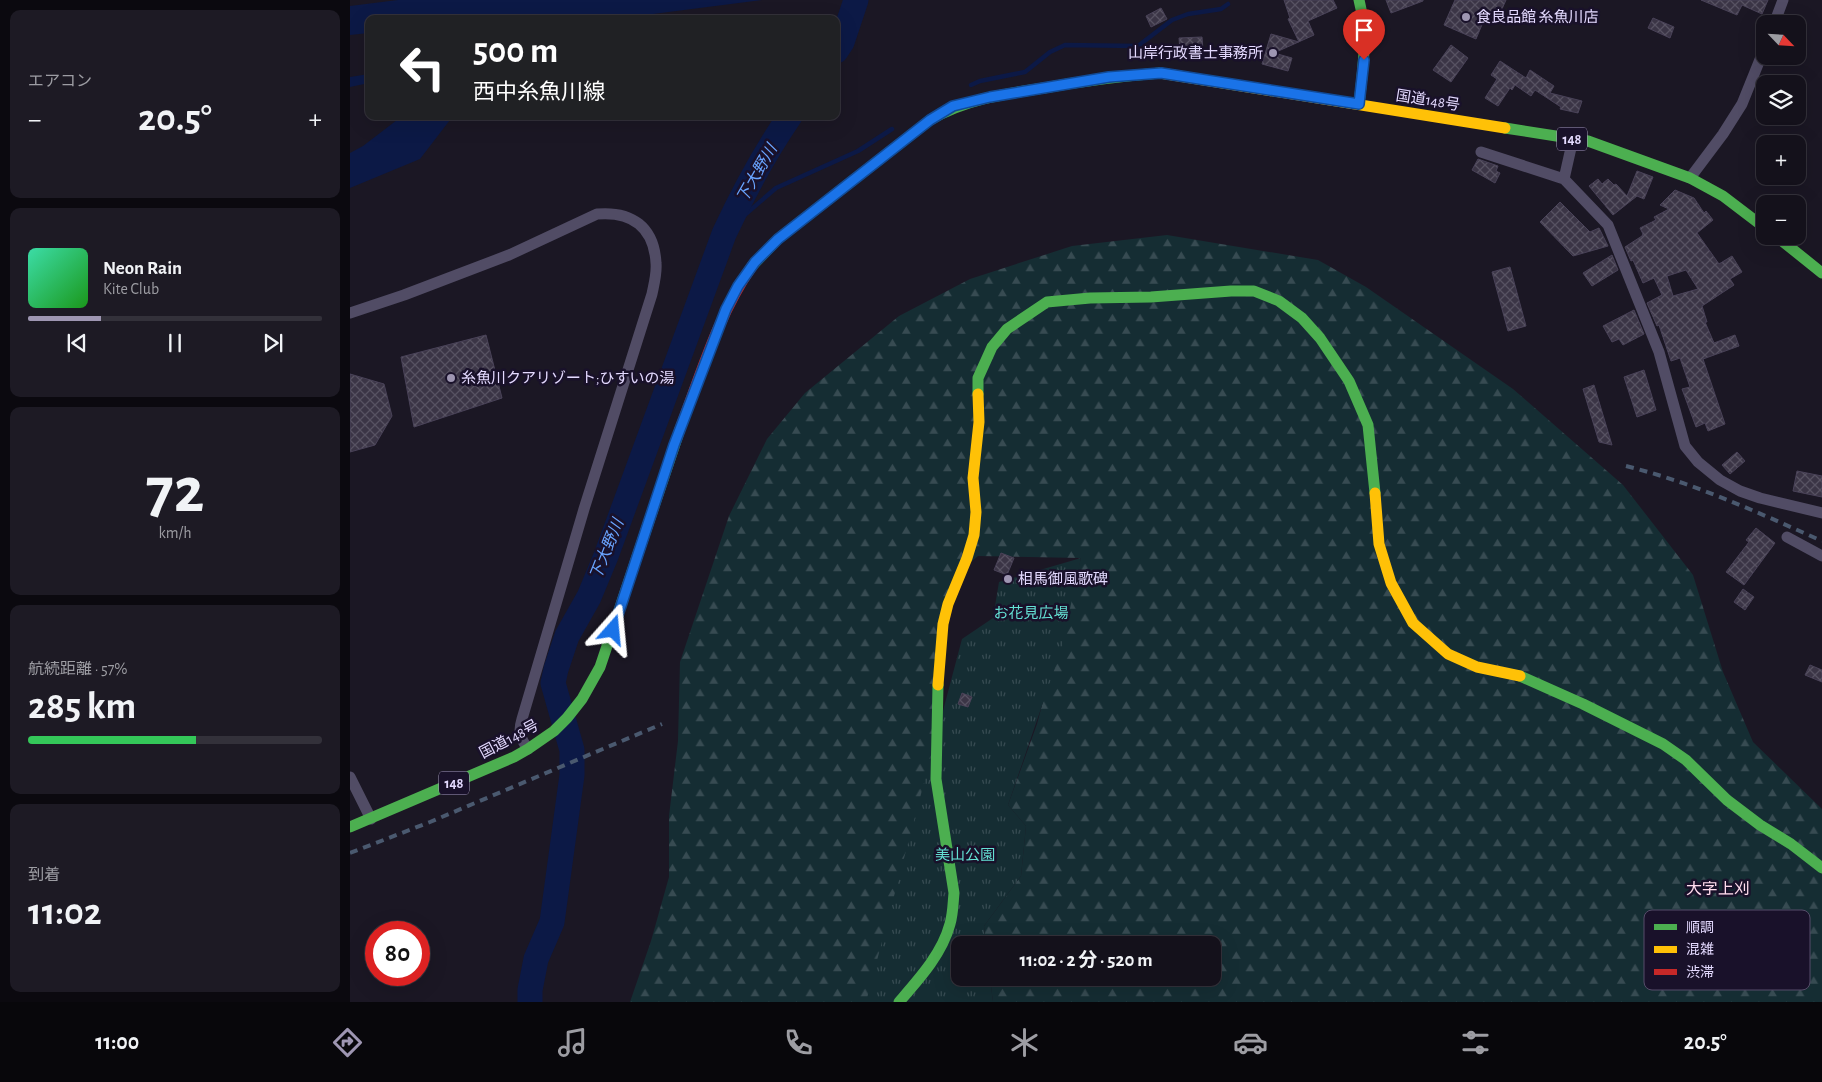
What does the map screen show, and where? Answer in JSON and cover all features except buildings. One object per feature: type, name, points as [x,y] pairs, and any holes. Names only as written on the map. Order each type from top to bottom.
[{"type":"main road","points":[[1359,0],[1364,15],[1366,42],[1359,104]]},
{"type":"main road","name":"国道148号","points":[[350,827],[528,750],[554,732],[573,711],[587,692],[600,667],[674,445],[726,309],[738,286],[755,262],[778,239],[930,120],[953,106],[982,98],[1109,77],[1161,73],[1588,141],[1690,178],[1723,196],[1756,221]]},
{"type":"main road","points":[[1787,245],[1822,273]]},
{"type":"main road","points":[[899,1002],[928,967],[941,946],[950,923],[952,910],[953,886],[936,779],[937,700],[943,624],[948,604],[967,558],[974,535],[976,512],[973,478],[979,422],[978,378],[992,347],[1007,329],[1047,302],[1231,291],[1254,291],[1280,301],[1302,318],[1320,338],[1349,381],[1368,426],[1374,474],[1378,544],[1391,583],[1413,623],[1448,654],[1477,667],[1518,675],[1583,704],[1663,744],[1686,760],[1727,800],[1822,868]]},
{"type":"street","points":[[1777,15],[1783,0]]},
{"type":"street","points":[[1690,178],[1742,104],[1757,65]]},
{"type":"street","points":[[1564,179],[1572,139]]},
{"type":"street","points":[[1481,152],[1564,179],[1608,225],[1659,352],[1685,446],[1698,462],[1720,480],[1740,490],[1760,498],[1822,513]]},
{"type":"street","points":[[350,313],[404,295],[509,255],[597,214],[611,213],[628,216],[638,223],[649,235],[654,248],[656,266],[652,294],[584,509],[522,718],[519,737],[528,750]]},
{"type":"street","points":[[1787,536],[1822,556]]},
{"type":"street","points":[[350,777],[372,819]]},
{"type":"green space","points":[[1167,235],[1318,260],[1366,287],[1513,389],[1623,485],[1693,575],[1723,672],[1753,742],[1822,809],[1822,1002],[993,1002],[991,986],[1221,986],[1221,936],[985,936],[984,926],[1021,876],[1026,826],[1008,805],[1037,724],[1081,558],[978,556],[957,574],[941,614],[942,857],[869,1002],[630,1002],[651,941],[669,877],[669,816],[678,741],[680,662],[729,516],[767,439],[805,393],[899,316],[970,279],[1072,246]]},
{"type":"green space","name":"お花見広場","points":[[1081,558],[1061,650],[1008,805],[1026,826],[1021,876],[984,926],[985,936],[951,936],[951,986],[991,986],[993,1002],[866,1002],[962,639],[993,618],[999,582]]},
{"type":"water","points":[[398,0],[762,0],[645,15],[365,15],[365,33],[350,35],[350,6]]},
{"type":"water","points":[[365,75],[365,84],[350,87],[350,77]]},
{"type":"water","points":[[397,120],[450,120],[420,159],[350,188],[350,153],[363,146]]},
{"type":"waterway","name":"下大野川","points":[[840,45],[856,0]]},
{"type":"waterway","points":[[971,85],[980,81],[1025,72],[1050,52],[1065,45],[1138,46],[1172,20],[1188,14],[1221,9],[1228,4]]},
{"type":"waterway","name":"下大野川","points":[[530,1002],[530,990],[536,959],[552,922],[572,775],[572,750],[553,683],[556,669],[567,636],[589,597],[606,556],[724,234],[754,174],[787,120]]},
{"type":"waterway","points":[[725,232],[776,188],[858,151],[892,129]]},
{"type":"railway","points":[[1626,466],[1701,490],[1822,541]]},
{"type":"railway","points":[[350,853],[430,822],[662,724]]},
{"type":"traffic: fast","points":[[1359,0],[1364,39],[1359,104]]},
{"type":"traffic: fast","points":[[752,266],[778,239],[930,120],[944,113],[971,102],[1000,95],[1088,81],[1160,73]]},
{"type":"traffic: fast","points":[[1505,128],[1588,141],[1690,178],[1723,196],[1756,221]]},
{"type":"traffic: fast","points":[[1787,245],[1822,273]]},
{"type":"traffic: fast","points":[[978,394],[978,378],[992,347],[1007,329],[1047,302],[1090,298],[1151,297],[1254,291],[1279,301],[1302,318],[1320,338],[1349,381],[1368,425],[1375,493]]},
{"type":"traffic: fast","points":[[350,827],[514,757],[554,731],[567,718],[582,699],[600,667],[680,429]]},
{"type":"traffic: fast","points":[[1520,676],[1583,704],[1663,744],[1686,760],[1727,800],[1822,868]]},
{"type":"traffic: fast","points":[[899,1002],[936,956],[946,935],[952,912],[954,893],[936,779],[938,685]]},
{"type":"traffic: slow","points":[[1160,73],[1505,128]]},
{"type":"traffic: slow","points":[[938,685],[943,624],[948,604],[967,558],[974,535],[976,512],[973,478],[979,422],[978,394]]},
{"type":"traffic: slow","points":[[1375,493],[1379,544],[1391,583],[1413,623],[1448,654],[1477,667],[1520,676]]},
{"type":"traffic: jam","points":[[680,429],[703,366],[729,304],[752,266]]},
{"type":"place","name":"食良品館 糸魚川店","points":[[1466,17]]},
{"type":"place","name":"山岸行政書士事務所","points":[[1273,53]]},
{"type":"place","name":"糸魚川クアリゾート;ひすいの湯","points":[[451,378]]},
{"type":"place","name":"相馬御風歌碑","points":[[1008,579]]},
{"type":"district","name":"大字上刈","points":[[1718,888]]},
{"type":"route","points":[[613,630],[674,445],[726,309],[738,286],[755,262],[778,239],[930,120],[953,106],[990,97],[1109,77],[1161,73],[1359,104],[1364,60]]},
{"type":"park label","name":"美山公園","points":[[965,855]]}]
